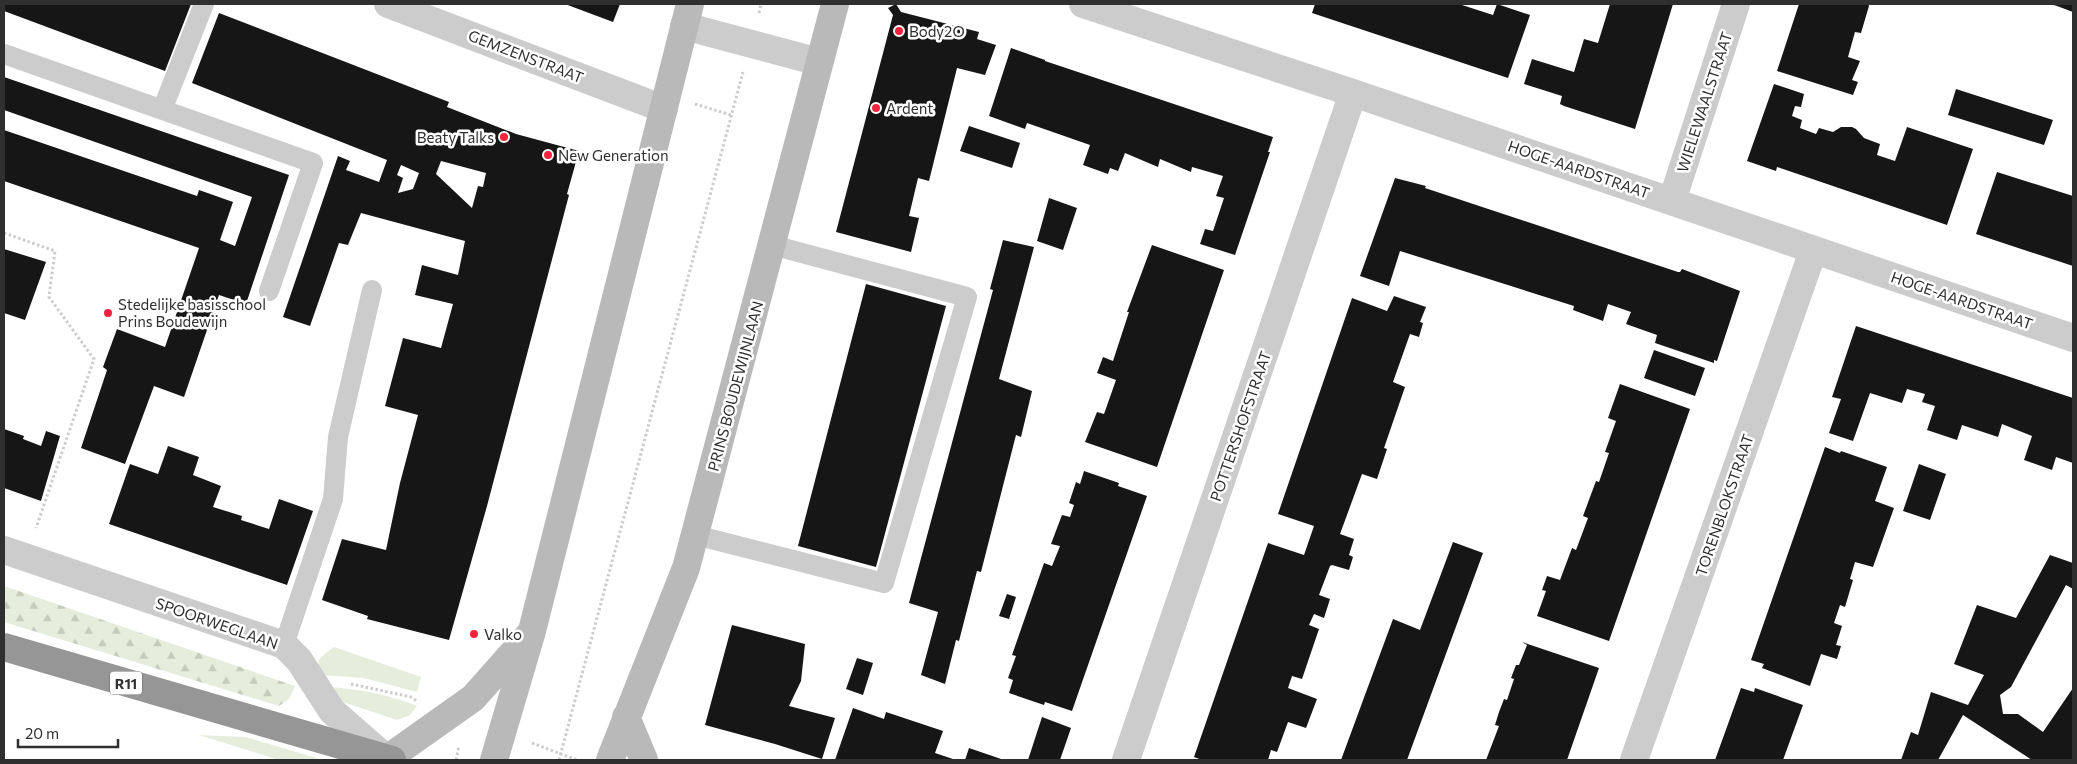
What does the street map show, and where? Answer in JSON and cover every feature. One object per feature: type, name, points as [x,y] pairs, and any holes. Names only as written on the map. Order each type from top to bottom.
[{"type":"highway","name":"R11","points":[[4,646],[389,760]]},
{"type":"main road","name":"PRINS BOUDEWIJNLAAN","points":[[610,760],[686,568],[835,4]]},
{"type":"main road","points":[[494,760],[532,631],[687,15]]},
{"type":"main road","points":[[389,760],[473,698],[532,631]]},
{"type":"main road","points":[[626,717],[644,760]]},
{"type":"street","name":"GEMZENSTRAAT","points":[[388,4],[664,109]]},
{"type":"street","name":"HOGE-AARDSTRAAT","points":[[1083,4],[1353,93],[2073,338]]},
{"type":"street","name":"WIELEWAALSTRAAT","points":[[1672,201],[1736,4]]},
{"type":"street","points":[[687,15],[750,44],[819,62]]},
{"type":"street","name":"POTTERSHOFSTRAAT","points":[[1126,760],[1353,93]]},
{"type":"street","name":"TORENBLOKSTRAAT","points":[[1634,760],[1813,251]]},
{"type":"street","name":"SPOORWEGLAAN","points":[[15,554],[284,645],[299,660],[332,711],[389,760]]},
{"type":"lane","points":[[162,110],[204,4]]},
{"type":"lane","points":[[4,54],[313,163],[269,291]]},
{"type":"lane","points":[[695,534],[884,583],[967,297],[772,245]]},
{"type":"lane","points":[[284,645],[333,499],[338,437],[372,290]]},
{"type":"path","points":[[559,760],[761,4]]},
{"type":"path","points":[[4,232],[55,251],[49,297],[94,359],[15,554]]},
{"type":"path","points":[[312,682],[360,684],[411,696],[444,718]]},
{"type":"green space","points":[[4,586],[295,686],[289,699],[279,706],[4,622]]},
{"type":"green space","points":[[334,647],[421,677],[417,692],[364,678],[323,675],[318,662],[322,656]]},
{"type":"green space","points":[[330,687],[375,693],[417,706],[410,715],[397,720],[340,701]]},
{"type":"green space","points":[[199,735],[246,737],[323,760],[279,760]]},
{"type":"building","points":[[4,4],[191,4],[165,71],[4,11]]},
{"type":"building","points":[[565,4],[620,4],[613,22]]},
{"type":"building","points":[[896,4],[901,12],[979,32],[977,39],[996,45],[985,75],[957,68],[929,181],[918,178],[909,216],[919,218],[911,252],[836,232],[893,15],[888,8]]},
{"type":"building","points":[[1315,4],[1459,4],[1493,15],[1497,4],[1530,15],[1508,78],[1312,13]]},
{"type":"building","points":[[1610,4],[1673,4],[1635,129],[1564,106],[1560,104],[1562,96],[1524,84],[1532,59],[1574,72],[1584,39],[1598,43]]},
{"type":"building","points":[[1799,4],[1868,4],[1861,33],[1855,32],[1848,57],[1860,61],[1852,80],[1858,82],[1853,95],[1777,71]]},
{"type":"building","points":[[2050,4],[2073,4],[2073,12],[2057,6]]},
{"type":"building","points":[[219,13],[449,102],[447,107],[516,134],[579,151],[487,506],[449,640],[367,619],[368,616],[322,600],[342,539],[386,550],[400,483],[418,415],[385,406],[403,338],[441,348],[453,304],[415,295],[422,265],[458,275],[465,241],[361,213],[348,245],[339,243],[310,326],[283,317],[338,156],[350,161],[346,170],[379,182],[387,160],[192,83]],"holes":[[[441,161],[486,173],[483,187],[478,186],[472,208],[436,174]],[[401,165],[419,173],[413,189],[398,193],[403,178],[397,175]]]},
{"type":"building","points":[[1011,48],[1273,137],[1268,152],[1270,152],[1235,255],[1200,244],[1205,229],[1213,231],[1224,198],[1216,196],[1223,176],[1192,167],[1191,172],[1160,159],[1158,167],[1125,153],[1118,171],[1110,168],[1108,174],[1083,165],[1090,145],[1027,123],[1025,129],[989,116]]},
{"type":"building","points":[[4,77],[289,175],[246,304],[219,295],[184,397],[154,386],[125,464],[81,448],[107,370],[103,367],[117,329],[165,347],[199,248],[4,181],[4,130],[197,196],[199,190],[233,202],[220,240],[235,246],[252,197],[4,110]]},
{"type":"building","points":[[1774,84],[1804,94],[1801,107],[1795,106],[1792,116],[1802,120],[1800,128],[1816,134],[1819,128],[1833,132],[1841,127],[1852,127],[1864,138],[1880,144],[1877,155],[1895,161],[1907,127],[1973,149],[1947,225],[1777,167],[1776,171],[1747,161]]},
{"type":"building","points":[[1956,89],[2053,120],[2044,145],[1948,115]]},
{"type":"building","points":[[969,126],[1020,143],[1012,168],[960,151]]},
{"type":"building","points":[[1997,172],[2073,196],[2073,266],[1976,234]]},
{"type":"building","points":[[1395,178],[1426,186],[1425,188],[1678,272],[1682,269],[1740,291],[1717,361],[1714,360],[1714,363],[1655,343],[1657,335],[1626,324],[1631,312],[1608,304],[1603,321],[1573,310],[1574,306],[1400,251],[1389,286],[1360,276]]},
{"type":"building","points":[[1049,198],[1077,208],[1063,250],[1037,241]]},
{"type":"building","points":[[1003,240],[1034,247],[999,379],[1032,391],[1021,437],[1016,435],[981,572],[977,571],[959,641],[956,640],[945,684],[921,675],[938,612],[909,603],[993,290],[990,289]]},
{"type":"building","points":[[1152,245],[1224,270],[1157,467],[1085,442],[1097,412],[1104,414],[1116,380],[1097,373],[1103,357],[1113,361],[1129,312],[1127,312]]},
{"type":"building","points":[[4,249],[46,262],[25,320],[4,313]]},
{"type":"building","points":[[866,284],[946,306],[876,567],[798,546]]},
{"type":"building","points":[[1394,296],[1426,307],[1420,322],[1423,323],[1419,337],[1410,334],[1393,382],[1405,387],[1384,448],[1387,449],[1377,479],[1362,474],[1340,534],[1354,539],[1349,555],[1353,557],[1349,570],[1330,566],[1319,595],[1330,599],[1324,618],[1314,614],[1309,625],[1319,629],[1302,679],[1292,676],[1288,688],[1317,699],[1306,728],[1288,722],[1277,752],[1271,750],[1268,760],[1202,760],[1194,757],[1268,543],[1304,555],[1314,526],[1278,514],[1352,298],[1387,311]]},
{"type":"building","points":[[1856,326],[2073,398],[2073,463],[2056,457],[2052,470],[2024,460],[2032,436],[2002,424],[1998,437],[1962,425],[1957,440],[1927,430],[1935,406],[1922,402],[1925,394],[1907,389],[1902,403],[1870,393],[1853,441],[1829,433],[1841,399],[1832,397]]},
{"type":"building","points":[[1654,350],[1705,368],[1695,396],[1644,378]]},
{"type":"building","points":[[1620,384],[1690,409],[1609,641],[1537,616],[1546,591],[1542,590],[1547,576],[1560,580],[1572,548],[1576,550],[1588,518],[1583,516],[1596,481],[1599,482],[1609,453],[1605,452],[1616,421],[1608,418]]},
{"type":"building","points":[[4,429],[24,436],[23,439],[41,446],[46,431],[60,436],[41,501],[4,488]]},
{"type":"building","points":[[168,446],[199,457],[193,475],[221,486],[213,507],[242,516],[241,520],[269,529],[279,499],[313,511],[287,585],[109,524],[130,464],[158,474]]},
{"type":"building","points":[[1825,447],[1887,467],[1875,501],[1894,508],[1873,567],[1855,562],[1850,579],[1853,580],[1845,607],[1840,605],[1834,623],[1842,626],[1836,645],[1841,646],[1837,659],[1821,654],[1810,686],[1762,668],[1764,664],[1751,660]]},
{"type":"building","points":[[1919,464],[1946,474],[1930,520],[1903,511]]},
{"type":"building","points":[[1084,471],[1119,483],[1118,486],[1147,496],[1072,711],[1045,702],[1044,705],[1009,693],[1013,680],[1008,678],[1016,656],[1012,655],[1044,563],[1052,566],[1060,546],[1051,544],[1062,515],[1070,517],[1074,505],[1069,503],[1076,482],[1080,484]]},
{"type":"building","points":[[1453,542],[1483,553],[1407,760],[1341,760],[1393,619],[1420,630]]},
{"type":"building","points":[[2050,555],[2073,563],[2073,589],[2066,585],[2011,687],[2000,695],[2003,714],[2018,714],[2043,732],[2073,688],[2073,760],[2032,760],[1963,715],[1938,760],[1901,760],[1911,732],[1918,735],[1931,692],[1968,705],[1984,675],[1954,664],[1977,605],[2016,618]]},
{"type":"building","points":[[1007,594],[1016,597],[1009,619],[999,616]]},
{"type":"building","points":[[732,625],[805,644],[801,681],[789,706],[835,718],[822,759],[705,725]]},
{"type":"building","points":[[1522,642],[1599,668],[1567,760],[1486,760],[1499,726],[1495,725],[1499,712],[1504,699],[1507,700],[1514,679],[1511,678],[1516,665],[1519,665],[1527,645]]},
{"type":"building","points":[[857,658],[873,663],[863,695],[846,689]]},
{"type":"building","points":[[1741,688],[1754,692],[1755,688],[1803,705],[1783,760],[1715,760]]},
{"type":"building","points":[[853,708],[884,719],[886,712],[943,731],[935,753],[956,760],[835,760]]},
{"type":"building","points":[[1042,717],[1071,728],[1060,760],[1028,760]]},
{"type":"building","points":[[969,748],[1004,760],[965,760]]},
{"type":"place","name":"Body2O","points":[[899,31]]},
{"type":"place","name":"Ardent","points":[[876,108]]},
{"type":"place","name":"Beaty Talks","points":[[504,137]]},
{"type":"place","name":"New Generation","points":[[548,155]]},
{"type":"place","name":"Stedelijke basisschool Prins Boudewijn","points":[[108,313]]},
{"type":"place","name":"Valko","points":[[474,634]]}]
